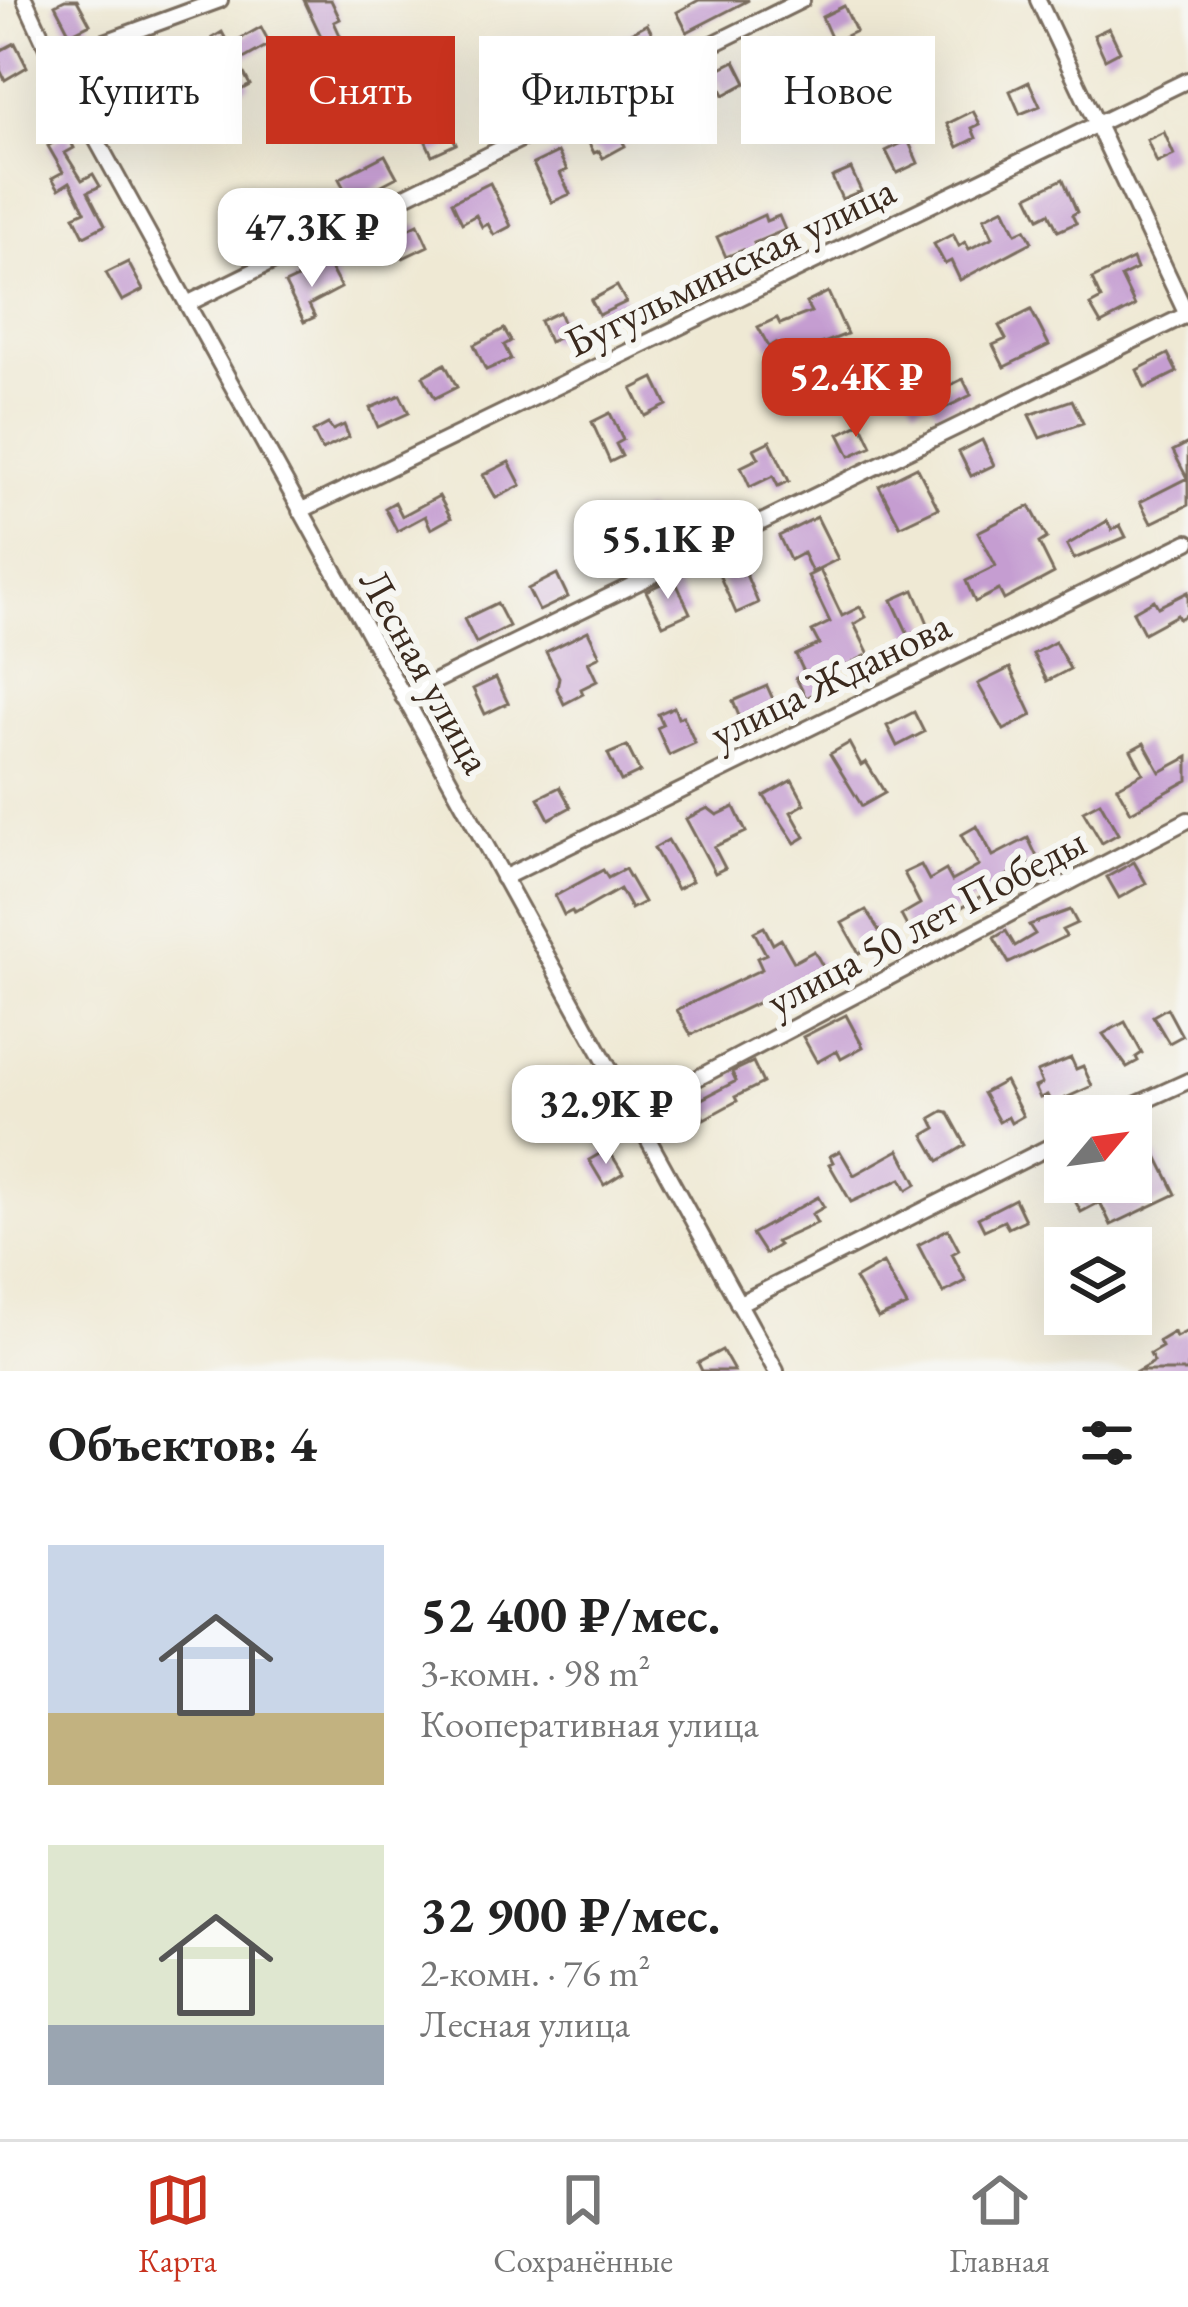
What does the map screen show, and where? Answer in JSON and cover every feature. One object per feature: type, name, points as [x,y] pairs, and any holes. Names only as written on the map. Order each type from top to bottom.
[{"type":"street","name":"Лесная улица","points":[[25,0],[42,36]]},
{"type":"street","points":[[121,36],[220,0]]},
{"type":"street","points":[[187,304],[802,0]]},
{"type":"street","points":[[403,697],[1188,315],[1038,0]]},
{"type":"street","name":"Бугульминская улица","points":[[300,511],[1188,80]]},
{"type":"street","name":"Лесная улица","points":[[99,144],[776,1371]]},
{"type":"street","name":"улица Жданова","points":[[503,878],[1188,542]]},
{"type":"street","name":"улица 50 лет Победы","points":[[631,1113],[1188,820]]},
{"type":"street","points":[[1152,1097],[1188,1081]]},
{"type":"street","points":[[738,1304],[1044,1150]]},
{"type":"building","points":[[77,0],[90,24],[70,34],[55,5]]},
{"type":"building","points":[[304,0],[331,0],[340,19],[334,22],[340,36],[321,36]]},
{"type":"building","points":[[699,0],[749,0],[687,32],[677,12]]},
{"type":"building","points":[[844,6],[856,31],[830,36],[822,17]]},
{"type":"building","points":[[647,24],[654,36],[625,36]]},
{"type":"building","points":[[261,27],[266,46],[242,60],[242,38]]},
{"type":"building","points":[[1109,28],[1120,51],[1105,59],[1094,35]]},
{"type":"building","points":[[15,43],[27,67],[5,80],[0,51]]},
{"type":"building","points":[[735,61],[741,86],[724,95],[717,70]]},
{"type":"building","points":[[1029,82],[1040,106],[1020,114],[1010,91]]},
{"type":"building","points":[[973,111],[980,124],[972,128],[976,138],[958,147],[947,124]]},
{"type":"building","points":[[1164,132],[1174,155],[1157,163],[1147,140]]},
{"type":"building","points":[[455,142],[456,144],[432,155],[427,144]]},
{"type":"building","points":[[72,144],[74,148],[65,153],[82,180],[93,174],[100,186],[88,192],[105,225],[84,236],[74,216],[85,211],[70,182],[59,189],[52,178],[63,172],[48,146]]},
{"type":"building","points":[[590,144],[625,146],[603,158],[599,151],[594,153]]},
{"type":"building","points":[[910,144],[918,163],[897,173],[886,151]]},
{"type":"building","points":[[558,152],[567,170],[560,173],[570,194],[552,202],[533,164]]},
{"type":"building","points":[[385,155],[397,177],[357,198],[354,191],[347,194],[339,179]]},
{"type":"building","points":[[851,169],[861,191],[842,199],[832,177]]},
{"type":"building","points":[[1063,179],[1077,212],[1072,215],[1076,223],[1058,231],[1049,213],[1039,218],[1028,196]]},
{"type":"building","points":[[490,183],[511,226],[494,235],[476,215],[462,223],[452,202]]},
{"type":"building","points":[[1004,208],[1016,233],[1025,229],[1032,242],[960,280],[951,261],[945,264],[934,244],[953,234],[959,246],[965,242],[969,249],[993,237],[984,218]]},
{"type":"building","points":[[266,211],[282,241],[268,248],[263,239],[236,254],[227,236]]},
{"type":"building","points":[[764,215],[766,221],[779,216],[785,230],[754,243],[758,252],[746,258],[743,250],[726,257],[717,237]]},
{"type":"building","points":[[418,224],[428,246],[403,258],[393,236]]},
{"type":"building","points":[[1133,259],[1137,269],[1121,277],[1135,306],[1101,324],[1090,305],[1101,299],[1092,279]]},
{"type":"building","points":[[128,262],[143,290],[122,301],[106,273]]},
{"type":"building","points":[[328,264],[341,288],[309,305],[315,317],[304,322],[285,284]]},
{"type":"building","points":[[617,286],[626,302],[599,315],[591,300]]},
{"type":"building","points":[[828,292],[847,334],[783,359],[776,343],[769,347],[758,327],[811,312],[806,303]]},
{"type":"building","points":[[1031,310],[1049,345],[1004,367],[993,345],[1006,339],[999,326]]},
{"type":"building","points":[[559,312],[568,334],[549,342],[540,321]]},
{"type":"building","points":[[504,329],[511,341],[504,345],[511,359],[486,370],[474,345]]},
{"type":"building","points":[[1168,354],[1177,372],[1145,388],[1137,370]]},
{"type":"building","points":[[445,364],[457,387],[435,398],[423,376]]},
{"type":"building","points":[[924,375],[934,393],[963,379],[971,395],[937,412],[930,399],[915,407],[904,386]]},
{"type":"building","points":[[654,378],[667,405],[645,416],[632,389]]},
{"type":"building","points":[[400,395],[409,413],[378,427],[370,408]]},
{"type":"building","points":[[1072,400],[1083,423],[1040,438],[1029,415]]},
{"type":"building","points":[[610,413],[623,440],[616,444],[622,456],[610,462],[592,422]]},
{"type":"building","points":[[861,423],[872,446],[850,456],[839,434]]},
{"type":"building","points":[[328,424],[333,430],[344,425],[349,437],[322,450],[313,432]]},
{"type":"building","points":[[982,440],[994,465],[971,476],[959,452]]},
{"type":"building","points":[[770,441],[789,481],[778,486],[773,476],[750,487],[741,467],[759,458],[754,449]]},
{"type":"building","points":[[1188,443],[1188,505],[1151,523],[1140,502],[1187,478],[1173,451]]},
{"type":"building","points":[[509,462],[521,485],[496,498],[483,475]]},
{"type":"building","points":[[917,467],[938,508],[900,526],[879,486]]},
{"type":"building","points":[[439,496],[451,518],[431,529],[425,516],[397,531],[385,508],[395,502],[402,516]]},
{"type":"building","points":[[1030,506],[1047,538],[1039,543],[1054,573],[1004,600],[999,590],[975,602],[966,581],[996,566],[978,532]]},
{"type":"building","points":[[646,509],[666,547],[644,559],[624,521]]},
{"type":"building","points":[[817,517],[838,559],[812,572],[803,553],[790,560],[779,536]]},
{"type":"building","points":[[1107,521],[1112,530],[1120,525],[1126,537],[1074,559],[1067,545]]},
{"type":"building","points":[[737,553],[758,603],[736,613],[714,563]]},
{"type":"building","points":[[820,570],[842,616],[860,607],[866,617],[854,624],[869,654],[819,679],[821,690],[806,698],[796,678],[805,674],[796,655],[819,644],[812,631],[830,622],[808,576]]},
{"type":"building","points":[[557,574],[568,597],[539,611],[528,589]]},
{"type":"building","points":[[674,578],[690,613],[663,625],[646,591]]},
{"type":"building","points":[[914,590],[929,626],[909,636],[892,600]]},
{"type":"building","points":[[1188,592],[1188,614],[1144,633],[1133,612],[1154,600],[1158,607]]},
{"type":"building","points":[[497,603],[509,626],[476,643],[464,619]]},
{"type":"building","points":[[588,631],[600,656],[588,662],[597,681],[564,704],[557,689],[559,677],[546,652]]},
{"type":"building","points":[[1055,642],[1070,669],[1047,681],[1033,654]]},
{"type":"building","points":[[1010,668],[1032,715],[1004,730],[978,684]]},
{"type":"building","points":[[496,678],[508,703],[485,714],[473,689]]},
{"type":"building","points":[[767,686],[776,706],[741,721],[733,701]]},
{"type":"building","points":[[674,707],[695,743],[669,755],[657,728],[663,725],[658,714]]},
{"type":"building","points":[[914,712],[924,732],[897,746],[887,726]]},
{"type":"building","points":[[849,743],[885,793],[862,806],[830,754]]},
{"type":"building","points":[[1144,743],[1160,772],[1188,757],[1188,780],[1131,812],[1117,787],[1143,773],[1131,750]]},
{"type":"building","points":[[627,746],[640,772],[621,781],[608,754]]},
{"type":"building","points":[[792,780],[805,804],[791,812],[805,837],[795,843],[764,796]]},
{"type":"building","points":[[560,787],[571,807],[549,819],[538,798]]},
{"type":"building","points":[[1100,802],[1118,834],[1102,843],[1083,811]]},
{"type":"building","points":[[734,807],[746,832],[714,847],[725,868],[715,873],[686,819],[708,808],[717,815]]},
{"type":"building","points":[[977,826],[993,856],[1028,838],[1038,859],[1004,877],[1010,888],[991,898],[988,892],[912,936],[901,915],[920,904],[904,873],[921,865],[929,880],[946,870],[952,881],[979,866],[961,835]]},
{"type":"building","points":[[668,840],[692,881],[677,889],[654,848]]},
{"type":"building","points":[[1134,862],[1146,883],[1119,898],[1107,877]]},
{"type":"building","points":[[625,869],[644,902],[631,909],[620,889],[574,915],[572,911],[564,915],[555,896],[603,870],[608,878]]},
{"type":"building","points":[[866,910],[884,939],[859,953],[842,923]]},
{"type":"building","points":[[1070,910],[1077,923],[1062,930],[1066,936],[1009,963],[994,938],[1006,931],[1015,946],[1035,934],[1029,925]]},
{"type":"building","points":[[764,927],[773,944],[781,939],[794,962],[814,951],[825,970],[691,1035],[677,1010],[762,969],[757,958],[766,954],[754,932]]},
{"type":"building","points":[[1167,1008],[1182,1036],[1169,1043],[1153,1016]]},
{"type":"building","points":[[846,1015],[863,1047],[841,1059],[837,1051],[817,1062],[803,1037]]},
{"type":"building","points":[[1125,1022],[1142,1053],[1127,1067],[1103,1034]]},
{"type":"building","points":[[1071,1058],[1076,1069],[1083,1066],[1092,1086],[1072,1095],[1040,1098],[1035,1087],[1042,1084],[1037,1072]]},
{"type":"building","points":[[753,1062],[763,1083],[704,1119],[696,1102],[736,1081],[732,1072]]},
{"type":"building","points":[[574,1069],[584,1086],[560,1100],[550,1082]]},
{"type":"building","points":[[1005,1081],[1023,1116],[1011,1123],[1008,1117],[999,1122],[983,1093]]},
{"type":"building","points":[[943,1111],[966,1145],[939,1161],[924,1135],[936,1128],[931,1118]]},
{"type":"building","points":[[1152,1146],[1176,1194],[1111,1225],[1100,1203],[1152,1203]]},
{"type":"building","points":[[608,1149],[623,1173],[604,1185],[589,1160]]},
{"type":"building","points":[[899,1150],[917,1184],[907,1190],[901,1179],[851,1202],[829,1164],[833,1162],[830,1156],[840,1151],[854,1175]]},
{"type":"building","points":[[818,1197],[824,1207],[812,1214],[817,1223],[776,1242],[779,1245],[765,1254],[752,1234]]},
{"type":"building","points":[[1015,1199],[1025,1220],[1008,1228],[1004,1221],[984,1230],[978,1218]]},
{"type":"building","points":[[1076,1203],[1098,1203],[1081,1212]]},
{"type":"building","points":[[948,1229],[959,1250],[952,1254],[966,1281],[943,1293],[918,1245]]},
{"type":"building","points":[[883,1263],[907,1306],[878,1318],[855,1279]]},
{"type":"building","points":[[1188,1331],[1188,1371],[1138,1371],[1154,1362],[1150,1354],[1162,1347],[1159,1341],[1174,1332],[1176,1337]]},
{"type":"building","points":[[722,1350],[734,1371],[702,1371],[698,1363]]}]
